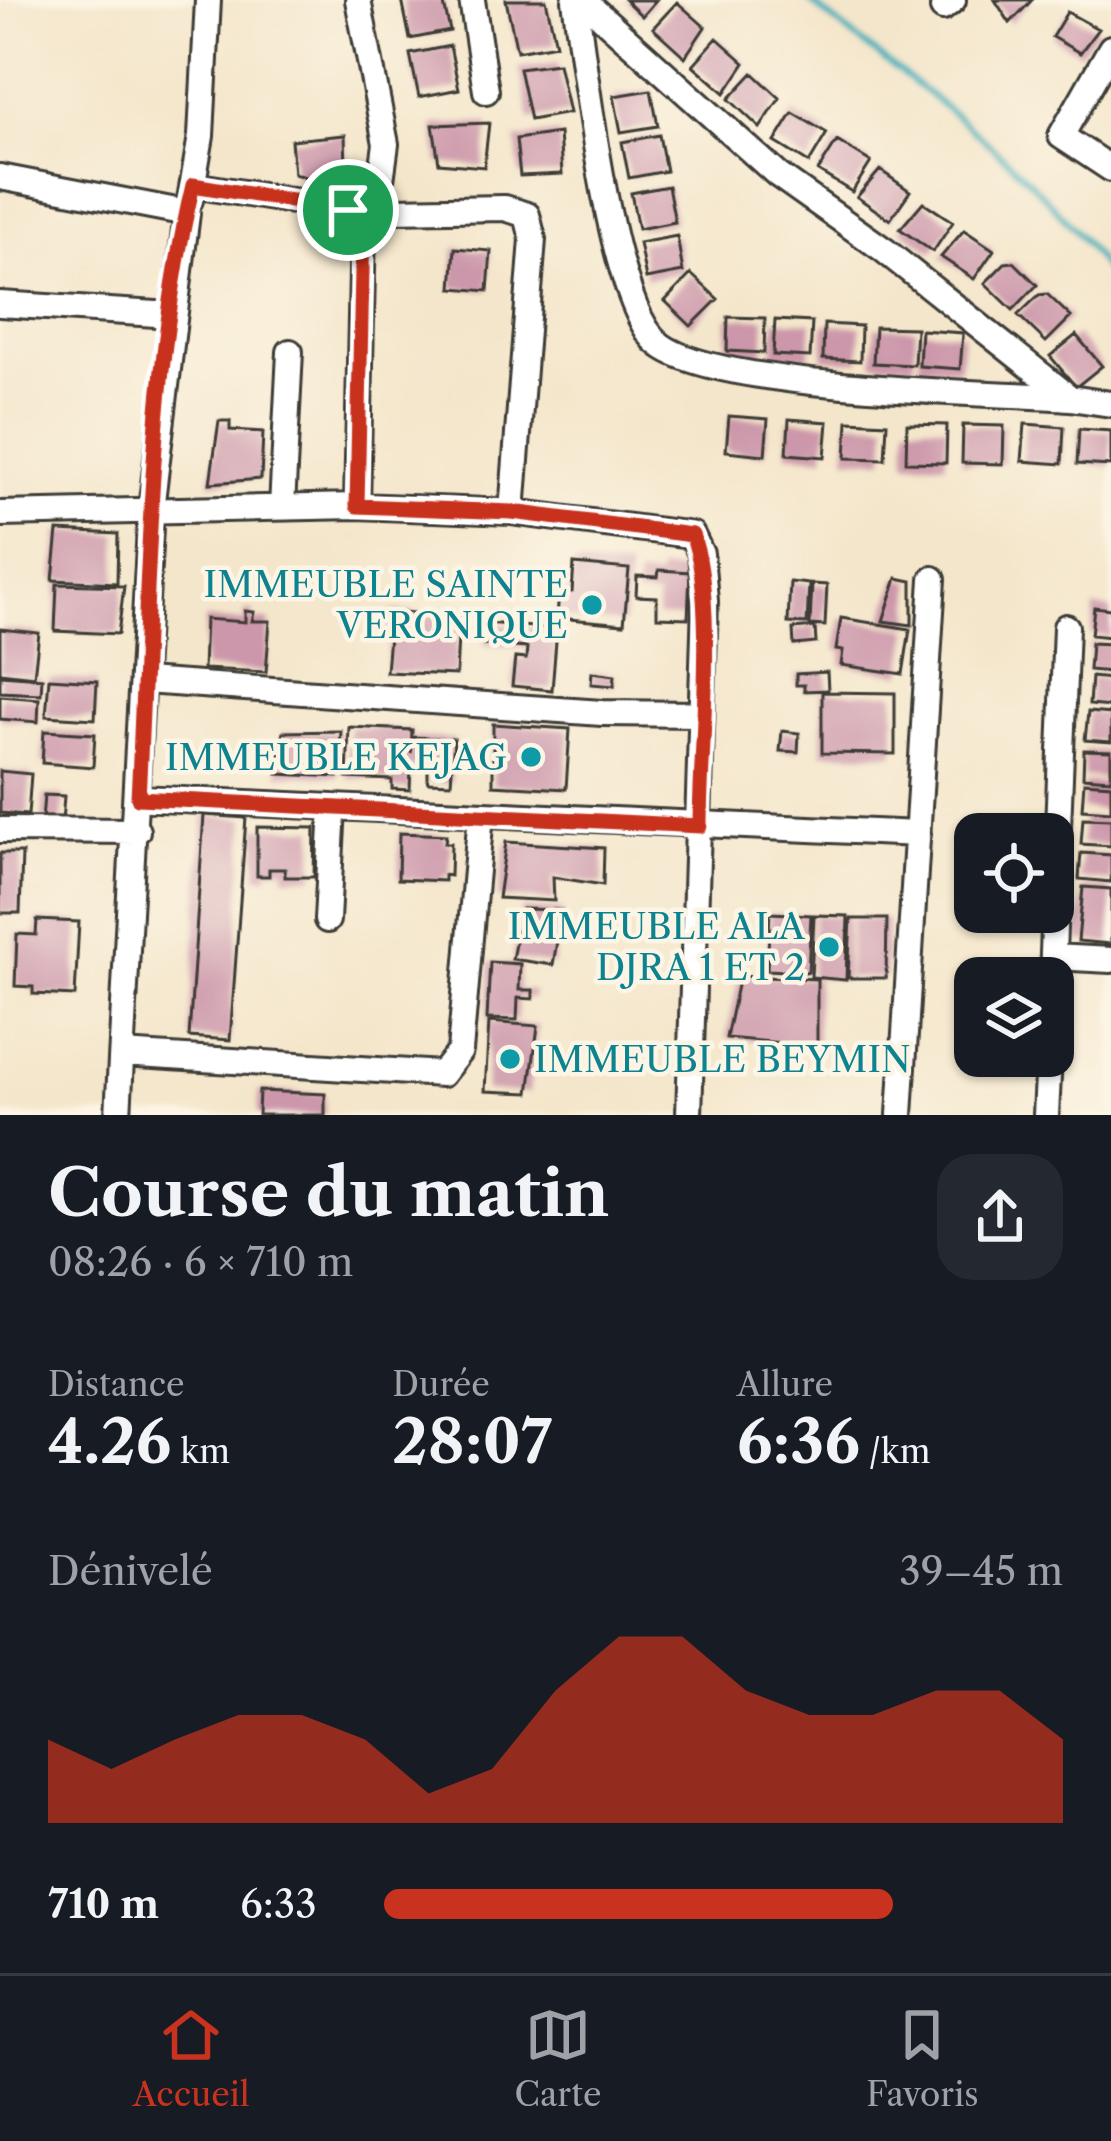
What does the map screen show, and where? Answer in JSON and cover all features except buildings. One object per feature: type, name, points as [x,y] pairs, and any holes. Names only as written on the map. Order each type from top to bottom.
[{"type":"street","points":[[118,1115],[152,509],[172,315],[193,185],[208,0]]},
{"type":"street","points":[[358,0],[386,145],[380,195],[392,210],[505,208],[526,215],[533,239],[512,512]]},
{"type":"street","points":[[472,0],[486,91]]},
{"type":"street","points":[[579,0],[778,175],[884,250],[1070,398]]},
{"type":"street","points":[[579,0],[598,161],[621,263],[656,342],[712,370],[1111,404]]},
{"type":"street","points":[[1111,48],[1061,136],[1111,169]]},
{"type":"street","points":[[0,177],[187,213]]},
{"type":"street","points":[[193,185],[348,210],[363,223],[357,506]]},
{"type":"street","points":[[0,304],[172,315]]},
{"type":"street","points":[[282,507],[290,352]]},
{"type":"street","points":[[0,514],[357,506],[512,512],[692,535],[700,554],[705,601],[689,1115]]},
{"type":"street","points":[[899,1115],[933,579]]},
{"type":"street","points":[[1053,957],[1066,627]]},
{"type":"street","points":[[144,681],[602,713],[700,714]]},
{"type":"street","points":[[138,798],[918,834]]},
{"type":"street","points":[[328,920],[333,807]]},
{"type":"street","points":[[122,1054],[442,1074],[454,1066],[460,1051],[481,814]]},
{"type":"street","points":[[0,830],[136,831]]},
{"type":"street","points":[[1074,964],[1111,960]]},
{"type":"street","points":[[1046,1115],[1048,1077]]},
{"type":"waterway","points":[[808,0],[1010,163],[1081,237],[1111,279]]},
{"type":"place","name":"IMMEUBLE SAINTE VERONIQUE","points":[[592,605]]},
{"type":"place","name":"IMMEUBLE KEJAG","points":[[531,757]]},
{"type":"place","name":"IMMEUBLE ALA DJRA 1 ET 2","points":[[829,947]]},
{"type":"place","name":"IMMEUBLE BEYMIN","points":[[510,1059]]},
{"type":"route","points":[[193,185],[348,210],[363,223],[357,506],[512,512],[692,535],[700,554],[705,601],[700,826],[138,798],[152,509],[172,315],[193,185]]}]
